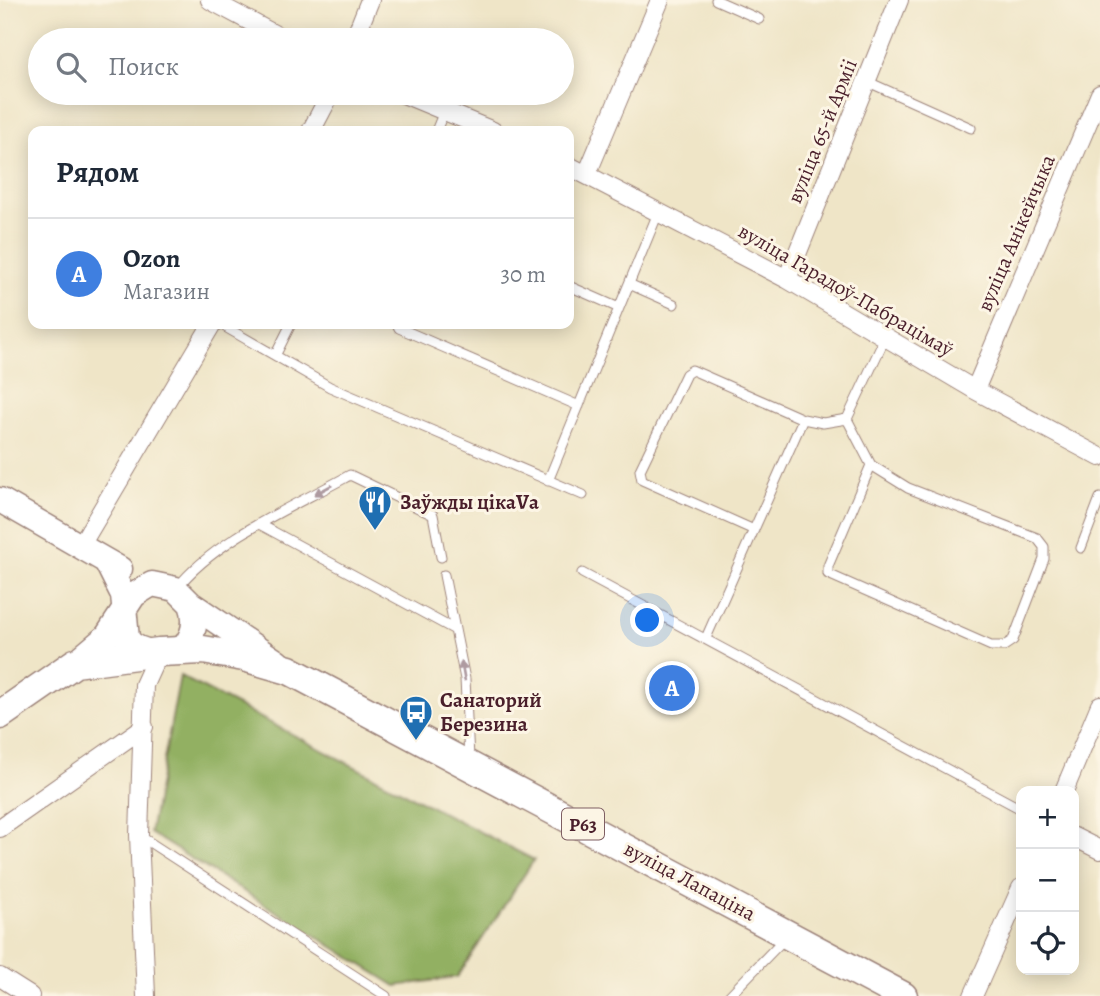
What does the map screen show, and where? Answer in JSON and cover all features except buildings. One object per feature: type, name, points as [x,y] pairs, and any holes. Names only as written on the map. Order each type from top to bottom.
[{"type":"main road","points":[[0,500],[107,563],[173,593]]},
{"type":"main road","points":[[107,563],[119,584],[125,611]]},
{"type":"main road","name":"вуліца Лапаціна","points":[[75,663],[179,650],[190,640],[195,622],[173,593]]},
{"type":"main road","name":"вуліца Лапаціна","points":[[0,715],[75,663],[107,636],[134,595],[173,593],[289,670],[469,763],[903,996]]},
{"type":"main road","name":"вуліца Лапаціна","points":[[125,611],[124,630],[132,644],[141,650],[203,650],[244,657],[289,670]]},
{"type":"street","points":[[210,0],[262,28]]},
{"type":"street","points":[[359,28],[370,0]]},
{"type":"street","points":[[587,174],[660,0]]},
{"type":"street","name":"вуліца 65-й Арміі","points":[[788,279],[899,0]]},
{"type":"street","name":"вуліца Анікейчыка","points":[[975,390],[1100,94]]},
{"type":"street","points":[[314,126],[325,105]]},
{"type":"street","points":[[434,105],[482,126]]},
{"type":"street","name":"вуліца Гарадоў-Пабрацімаў","points":[[574,168],[788,279],[975,390],[1100,457]]},
{"type":"street","points":[[80,545],[209,329]]},
{"type":"street","points":[[146,996],[139,835],[144,685],[159,652]]},
{"type":"street","points":[[1066,786],[1100,705]]},
{"type":"street","points":[[0,828],[144,727]]},
{"type":"street","points":[[1079,840],[1100,850]]},
{"type":"street","points":[[972,996],[1016,899]]},
{"type":"street","points":[[0,977],[30,996]]},
{"type":"lane","points":[[716,0],[759,19]]},
{"type":"lane","points":[[866,81],[971,128]]},
{"type":"lane","points":[[438,126],[445,109]]},
{"type":"lane","points":[[548,481],[658,213]]},
{"type":"lane","points":[[629,284],[674,304]]},
{"type":"lane","points":[[574,288],[620,308]]},
{"type":"lane","points":[[229,329],[330,387],[583,495]]},
{"type":"lane","points":[[276,354],[288,329]]},
{"type":"lane","points":[[401,329],[579,406]]},
{"type":"lane","points":[[847,419],[885,338]]},
{"type":"lane","points":[[754,530],[642,480],[640,470],[686,374],[692,370],[803,419],[823,423],[847,419]]},
{"type":"lane","points":[[706,638],[803,419]]},
{"type":"lane","points":[[847,419],[871,465],[908,488],[1037,538],[1044,547],[1044,559],[1013,640],[1003,646],[990,646],[828,574],[828,566],[871,465]]},
{"type":"lane","points":[[173,593],[190,572],[261,525],[351,475],[433,515],[441,557]]},
{"type":"lane","points":[[1081,548],[1100,498]]},
{"type":"lane","points":[[261,525],[455,630]]},
{"type":"lane","points":[[582,573],[1016,806]]},
{"type":"lane","points":[[444,575],[466,679],[469,763]]},
{"type":"lane","points":[[139,835],[386,996]]},
{"type":"lane","points":[[729,996],[789,934]]},
{"type":"green space","points":[[180,676],[534,860],[457,977],[396,986],[150,833]]},
{"type":"place","name":"Заўжды цікаVа","points":[[375,532]]},
{"type":"place","name":"Ozon","points":[[672,688]]},
{"type":"place","name":"Санаторий Березина","points":[[416,742]]}]
